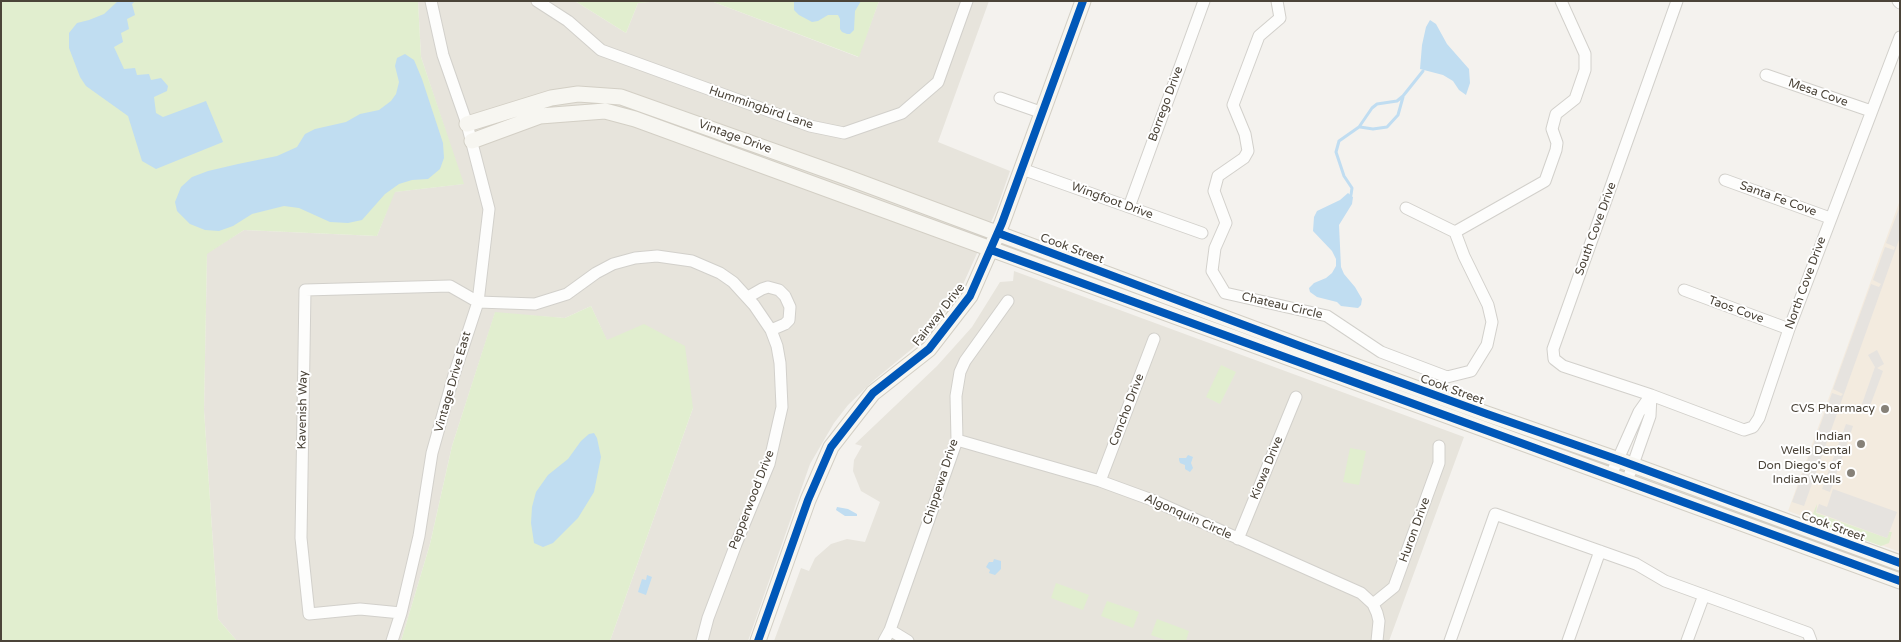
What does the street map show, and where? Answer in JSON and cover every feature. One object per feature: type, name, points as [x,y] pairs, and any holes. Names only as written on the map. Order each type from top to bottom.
[{"type":"street","name":"Vintage Drive East","points":[[392,641],[401,613],[419,536],[432,453],[454,375],[478,302],[489,209],[467,124],[443,55],[431,1]]},
{"type":"street","name":"Hummingbird Lane","points":[[537,1],[568,21],[601,50],[810,126],[844,133],[902,114],[938,82],[967,1]]},
{"type":"street","name":"Fairway Drive","points":[[758,641],[808,500],[831,447],[873,393],[929,349],[970,296],[998,234],[1084,1]]},
{"type":"street","name":"Borrego Drive","points":[[1129,207],[1204,1]]},
{"type":"street","name":"Chateau Circle","points":[[1278,1],[1280,18],[1259,36],[1233,106],[1245,134],[1248,151],[1244,158],[1218,176],[1214,192],[1226,223],[1215,248],[1212,271],[1225,293],[1327,316],[1381,352],[1448,377],[1472,371],[1487,345],[1492,322],[1488,305],[1464,256],[1455,232]]},
{"type":"street","points":[[1406,208],[1455,232],[1545,180],[1556,150],[1557,143],[1552,129],[1556,114],[1574,100],[1586,70],[1585,54],[1561,1]]},
{"type":"street","name":"South Cove Drive","points":[[1651,395],[1563,366],[1554,359],[1552,349],[1677,1]]},
{"type":"street","name":"North Cove Drive","points":[[1651,395],[1744,430],[1753,427],[1759,418],[1789,329],[1830,218],[1900,37]]},
{"type":"street","name":"Mesa Cove","points":[[1766,74],[1871,111]]},
{"type":"street","name":"Vintage Drive","points":[[467,124],[552,98],[569,95],[621,97],[858,181],[998,234]]},
{"type":"street","points":[[1000,98],[1043,113]]},
{"type":"street","name":"Vintage Drive","points":[[472,142],[540,116],[605,111],[635,119],[991,250]]},
{"type":"street","name":"Wingfoot Drive","points":[[1022,169],[1202,233]]},
{"type":"street","name":"Santa Fe Cove","points":[[1725,180],[1830,218]]},
{"type":"street","name":"Cook Street","points":[[998,234],[1478,411],[1625,462],[1900,563]]},
{"type":"street","name":"Cook Street","points":[[991,250],[1900,581]]},
{"type":"street","name":"Pepperwood Drive","points":[[478,302],[535,304],[567,294],[596,273],[613,264],[635,258],[658,256],[692,261],[733,282],[748,297],[771,330],[778,346],[782,407],[768,464],[732,553],[708,618],[702,641]]},
{"type":"street","name":"Kavenish Way","points":[[401,613],[360,609],[309,614],[301,538],[305,290],[450,286],[478,302]]},
{"type":"street","points":[[748,297],[762,288],[779,290],[785,296],[790,307],[789,320],[785,324],[771,330]]},
{"type":"street","name":"Taos Cove","points":[[1684,290],[1789,329]]},
{"type":"street","name":"Chippewa Drive","points":[[887,636],[957,440],[956,396],[960,372],[964,361],[1008,301]]},
{"type":"street","name":"Concho Drive","points":[[1100,481],[1154,339]]},
{"type":"street","points":[[1611,475],[1625,462],[1650,416],[1651,395]]},
{"type":"street","name":"Kiowa Drive","points":[[1238,539],[1296,397]]},
{"type":"street","name":"Algonquin Circle","points":[[957,440],[1100,481],[1152,500],[1361,593],[1373,604]]},
{"type":"street","name":"Huron Drive","points":[[1373,604],[1394,587],[1439,463],[1438,446]]},
{"type":"street","points":[[1625,462],[1627,480]]},
{"type":"street","points":[[1450,641],[1495,514],[1636,564],[1666,581],[1808,633],[1811,641]]},
{"type":"street","points":[[1568,641],[1600,551]]},
{"type":"street","points":[[1687,641],[1704,595]]},
{"type":"street","points":[[1373,604],[1379,622],[1377,641]]},
{"type":"street","points":[[887,636],[908,641]]},
{"type":"shaded area","points":[[418,1],[575,1],[626,33],[638,3],[711,1],[858,57],[879,1],[989,1],[938,142],[1010,171],[996,211],[956,300],[913,348],[873,381],[848,405],[834,423],[810,464],[748,641],[610,641],[693,408],[607,341],[591,306],[565,318],[495,313],[452,446],[430,544],[401,641],[237,641],[218,619],[204,410],[207,253],[244,230],[377,236],[394,192],[463,184],[421,57]]},
{"type":"shaded area","points":[[1900,200],[1900,552],[1788,511]]},
{"type":"shaded area","points":[[1900,206],[1900,237],[1804,506],[1792,502],[1816,437],[1826,441],[1827,438],[1817,434],[1832,393],[1841,396],[1843,394],[1833,389],[1871,284],[1879,287],[1881,284],[1873,280],[1885,247],[1894,250],[1895,247],[1886,243]]},
{"type":"shaded area","points":[[1014,271],[1464,437],[1389,641],[774,641],[801,568],[809,571],[815,558],[831,544],[847,539],[865,542],[880,502],[861,491],[853,471],[854,460],[862,446],[855,444],[937,366],[972,327],[1000,282],[1013,281]]},
{"type":"shaded area","points":[[1877,350],[1884,364],[1877,368],[1883,371],[1870,406],[1862,404],[1875,367],[1868,355]]},
{"type":"shaded area","points":[[1846,424],[1853,426],[1851,432],[1847,434],[1849,438],[1830,492],[1822,489]]},
{"type":"shaded area","points":[[1833,489],[1897,512],[1887,538],[1816,512],[1819,504],[1827,507]]},
{"type":"green space","points":[[1,1],[418,1],[421,57],[464,184],[395,192],[377,236],[244,230],[207,254],[204,410],[218,619],[237,641],[1,641]]},
{"type":"green space","points":[[575,1],[660,1],[638,3],[626,33]]},
{"type":"green space","points":[[711,1],[879,1],[859,57]]},
{"type":"green space","points":[[591,306],[607,340],[644,324],[685,346],[693,408],[610,641],[401,641],[430,544],[452,446],[495,312],[565,318]]},
{"type":"green space","points":[[1221,365],[1236,372],[1220,404],[1206,397]]},
{"type":"green space","points":[[1350,448],[1366,451],[1359,485],[1343,482]]},
{"type":"green space","points":[[1817,504],[1816,513],[1887,538],[1889,532],[1892,532],[1889,543],[1881,546],[1814,522],[1812,516]]},
{"type":"green space","points":[[1056,583],[1089,595],[1083,610],[1051,598]]},
{"type":"green space","points":[[1107,601],[1139,612],[1133,628],[1101,616]]},
{"type":"green space","points":[[1157,619],[1189,631],[1186,641],[1168,641],[1151,635]]},
{"type":"water","points":[[118,1],[135,1],[132,4],[135,15],[127,19],[129,29],[121,33],[123,42],[114,47],[124,69],[135,68],[137,75],[149,74],[151,80],[161,78],[168,86],[167,91],[154,97],[156,113],[163,117],[206,101],[223,142],[156,169],[142,161],[128,116],[86,86],[80,77],[69,48],[69,33],[77,23],[104,14]]},
{"type":"water","points":[[794,1],[861,1],[855,11],[854,30],[847,34],[840,29],[838,15],[828,15],[812,22],[794,10]]},
{"type":"water","points":[[1430,20],[1436,24],[1447,44],[1469,69],[1470,83],[1466,95],[1459,90],[1453,81],[1443,75],[1420,69],[1422,45],[1426,27]]},
{"type":"water","points":[[405,54],[414,60],[443,143],[444,158],[440,169],[428,179],[412,180],[399,184],[385,194],[362,220],[348,223],[330,222],[299,208],[284,206],[252,214],[233,226],[219,231],[205,230],[190,224],[177,211],[175,202],[181,187],[192,177],[208,171],[277,156],[297,147],[305,134],[315,129],[346,122],[360,114],[379,110],[391,101],[396,94],[399,82],[395,66],[397,58]]},
{"type":"water","points":[[1348,193],[1353,197],[1352,204],[1339,225],[1341,267],[1362,299],[1361,305],[1358,308],[1341,306],[1337,302],[1317,297],[1310,292],[1309,288],[1314,283],[1326,278],[1336,266],[1336,259],[1332,251],[1313,231],[1314,217],[1317,211],[1340,200]]},
{"type":"water","points":[[594,433],[601,457],[594,492],[578,518],[553,543],[543,547],[534,543],[531,523],[532,507],[536,492],[548,475],[568,459],[581,441],[589,434]]},
{"type":"water","points":[[1188,455],[1193,457],[1191,463],[1193,468],[1190,472],[1185,469],[1185,465],[1180,463],[1179,460],[1179,458],[1186,458]]},
{"type":"water","points":[[837,507],[848,509],[857,514],[857,516],[845,516],[836,510]]},
{"type":"water","points":[[994,559],[1001,561],[1001,569],[995,575],[989,573],[990,570],[986,567]]},
{"type":"water","points":[[647,575],[652,577],[646,595],[638,592],[642,579],[646,580]]},
{"type":"waterway","points":[[1351,195],[1352,188],[1344,176],[1336,152],[1339,141],[1359,127],[1377,104],[1397,101],[1423,71]]},
{"type":"waterway","points":[[1360,127],[1373,129],[1387,127],[1398,115],[1403,97]]},
{"type":"cycle path","points":[[758,641],[808,500],[831,447],[873,393],[929,349],[970,296],[1002,223],[1083,1]]},
{"type":"cycle path","points":[[998,233],[1300,346],[1900,563]]},
{"type":"cycle path","points":[[991,250],[1900,581]]},
{"type":"place","name":"CVS Pharmacy","points":[[1885,409]]},
{"type":"place","name":"Indian Wells Dental","points":[[1861,444]]},
{"type":"place","name":"Don Diego's of Indian Wells","points":[[1851,473]]}]
